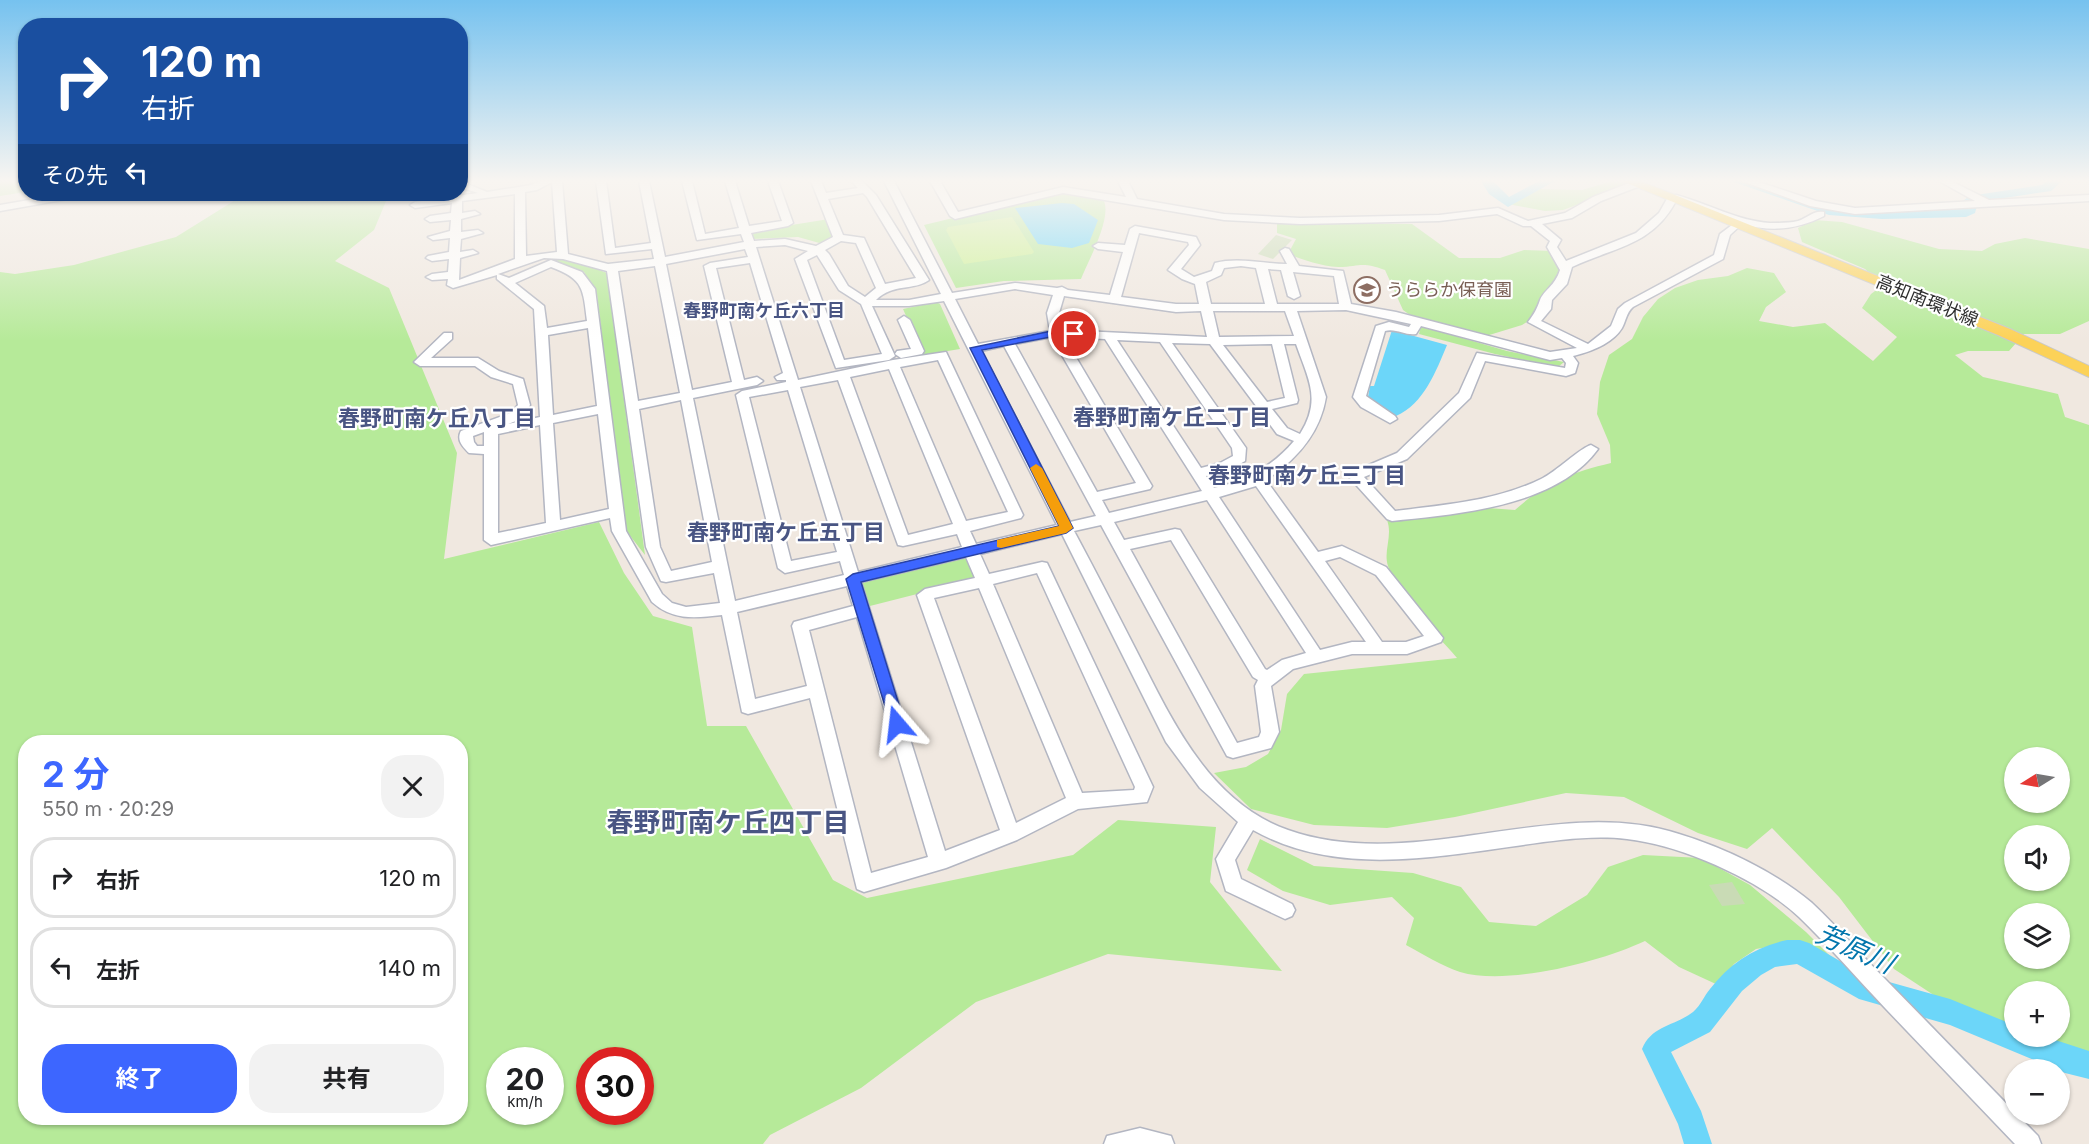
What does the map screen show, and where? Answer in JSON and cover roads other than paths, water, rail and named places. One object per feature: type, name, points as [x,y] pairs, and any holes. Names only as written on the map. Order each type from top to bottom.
[{"type":"main road","name":"高知南環状線","points":[[1760,234],[2004,332],[2089,372]]},
{"type":"street","points":[[433,237],[462,234]]},
{"type":"street","points":[[521,234],[521,261]]},
{"type":"street","points":[[561,234],[562,256]]},
{"type":"street","points":[[608,234],[610,252],[656,245]]},
{"type":"street","points":[[654,234],[688,396],[748,707],[816,690]]},
{"type":"street","points":[[700,234],[701,237],[717,234]]},
{"type":"street","points":[[746,234],[939,862]]},
{"type":"street","points":[[895,234],[923,280],[881,287],[866,305],[1076,801]]},
{"type":"street","points":[[917,234],[1172,737],[1192,768],[1216,795],[1249,820],[1277,834],[1316,848],[1354,854],[1401,853],[1586,829],[1629,831],[1675,840],[1715,855],[1761,878],[1804,909],[1902,1014],[2030,1144]]},
{"type":"street","points":[[1114,300],[1134,234]]},
{"type":"street","points":[[1166,234],[1192,239],[1195,245],[1174,270],[1193,281],[1200,282],[1216,273],[1218,265],[1241,263],[1339,273],[1346,307]]},
{"type":"street","points":[[1548,234],[1556,240],[1552,247],[1564,268],[1561,284],[1548,295],[1545,309],[1534,322],[1588,349]]},
{"type":"street","points":[[1564,268],[1586,255],[1613,249],[1643,234]]},
{"type":"street","points":[[455,235],[453,285],[470,283],[521,261],[544,255],[562,256],[612,268],[785,242],[818,250],[830,261],[843,288],[867,303],[895,304],[1015,286],[1176,308],[1272,308],[1292,302],[1346,307],[1418,322],[1529,352],[1566,355],[1588,349],[1616,328],[1624,309],[1719,257],[1725,234]]},
{"type":"street","points":[[843,375],[903,541],[1016,515],[942,355],[840,365],[801,259],[839,238],[860,240],[881,287]]},
{"type":"street","points":[[1098,246],[1128,249]]},
{"type":"street","points":[[508,282],[551,262],[575,272],[585,280],[589,289],[594,323],[616,512],[623,540],[657,598],[667,607],[686,613],[729,608],[853,579],[1244,486],[1258,479],[1302,440],[1317,417],[1320,397],[1301,340],[1292,302],[1290,268],[1285,251]]},
{"type":"street","points":[[432,258],[473,253]]},
{"type":"street","points":[[739,385],[710,266],[753,259]]},
{"type":"street","points":[[1261,265],[1272,308]]},
{"type":"street","points":[[612,268],[654,547],[666,577],[721,566]]},
{"type":"street","points":[[495,272],[540,308],[553,526]]},
{"type":"street","points":[[432,278],[453,275]]},
{"type":"street","points":[[1200,282],[1214,340],[1282,431],[1302,440]]},
{"type":"street","points":[[1062,291],[1054,302],[1052,315],[1056,333],[1145,486],[1094,497]]},
{"type":"street","points":[[634,406],[739,385],[843,375],[891,360],[918,351],[904,320]]},
{"type":"street","points":[[1390,419],[1365,405],[1359,397],[1380,329],[1389,326],[1412,331],[1418,322]]},
{"type":"street","points":[[542,332],[594,323]]},
{"type":"street","points":[[976,348],[1056,333],[1163,339],[1301,340]]},
{"type":"street","points":[[1372,384],[1382,336],[1379,334]]},
{"type":"street","points":[[448,336],[420,362],[478,363],[495,374],[519,382],[524,405],[516,416],[466,434],[467,444],[474,450],[491,450]]},
{"type":"street","points":[[1112,336],[1111,341],[1316,656]]},
{"type":"street","points":[[1163,339],[1239,448],[1240,458],[1224,467],[1198,473]]},
{"type":"street","points":[[1263,407],[1292,400],[1276,340]]},
{"type":"street","points":[[1008,342],[1233,751],[1265,742],[1270,732],[1263,686],[1267,678],[1288,664],[1352,648],[1407,648],[1435,638],[1382,571],[1342,551],[1315,558]]},
{"type":"street","points":[[1566,355],[1572,363],[1571,370],[1566,372],[1481,356],[1465,395],[1402,456],[1355,476],[1392,516],[1482,505],[1515,496],[1574,467],[1591,449]]},
{"type":"street","points":[[792,380],[742,395],[785,568],[845,555]]},
{"type":"street","points":[[603,409],[491,431],[491,540],[616,512]]},
{"type":"street","points":[[1258,479],[1374,641],[1375,648]]},
{"type":"street","points":[[1121,546],[1174,534],[1259,673],[1267,678]]},
{"type":"street","points":[[862,610],[800,626],[864,883],[939,862],[1011,834],[1076,801],[1141,797],[1144,787],[1042,567],[925,595],[1011,834]]},
{"type":"street","points":[[1249,820],[1225,859],[1233,885],[1285,910]]},
{"type":"street","points":[[1115,1144],[1140,1139],[1163,1144]]},
{"type":"water","points":[[1032,234],[1092,234],[1089,243],[1072,248],[1038,244]]},
{"type":"water","points":[[1392,330],[1447,345],[1422,395],[1406,411],[1396,416],[1375,407],[1368,397],[1370,386],[1374,386]]},
{"type":"waterway","name":"芳原川","points":[[1698,1144],[1691,1121],[1656,1049],[1666,1039],[1694,1027],[1706,1018],[1732,982],[1752,966],[1763,959],[1787,952],[1800,952],[1859,986],[1950,1012],[2065,1059],[2089,1065]]},
{"type":"place","name":"うららか保育園","points":[[1367,290]]},
{"type":"district","name":"春野町南ケ丘六丁目","points":[[764,311]]},
{"type":"district","name":"春野町南ケ丘二丁目","points":[[1172,417]]},
{"type":"district","name":"春野町南ケ丘八丁目","points":[[437,418]]},
{"type":"district","name":"春野町南ケ丘三丁目","points":[[1307,475]]},
{"type":"district","name":"春野町南ケ丘五丁目","points":[[786,532]]},
{"type":"district","name":"春野町南ケ丘四丁目","points":[[728,823]]}]
